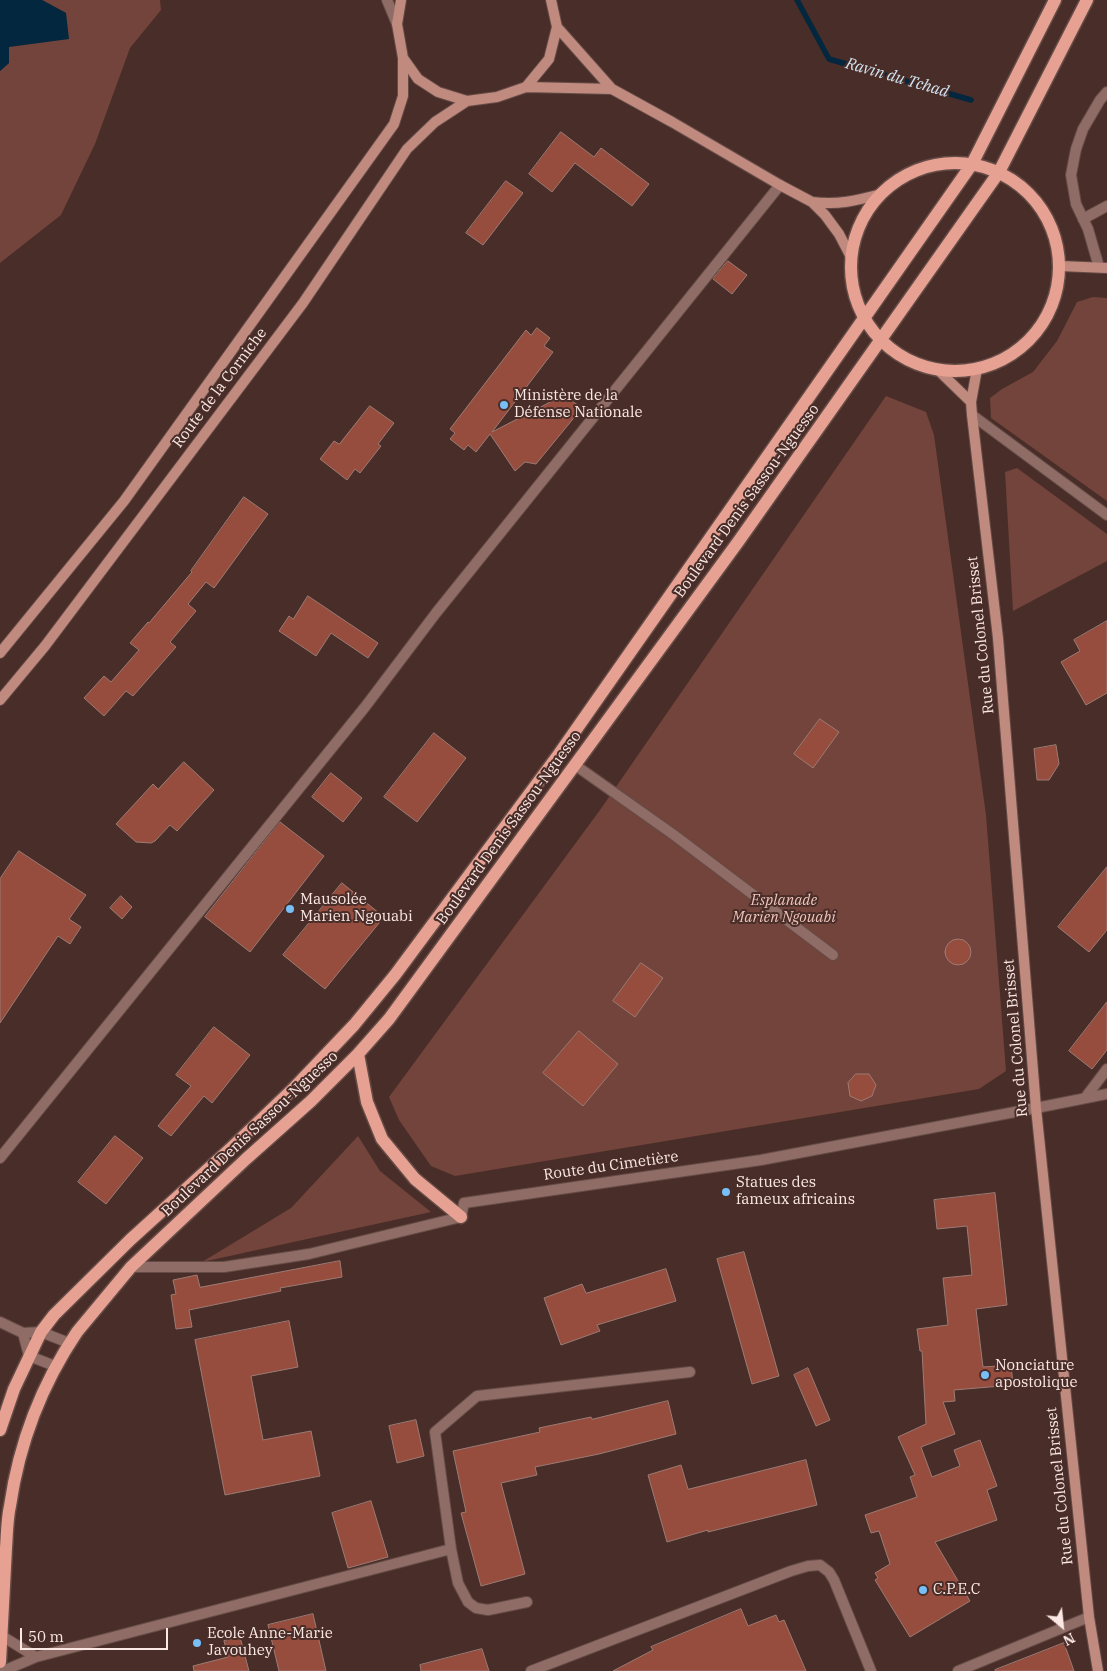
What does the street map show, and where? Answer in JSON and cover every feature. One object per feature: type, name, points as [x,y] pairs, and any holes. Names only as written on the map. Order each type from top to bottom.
[{"type":"main road","name":"Route de la Corniche","points":[[0,653],[124,501],[394,124],[403,96],[403,58],[397,24],[401,0]]},
{"type":"main road","points":[[526,87],[548,59],[557,27],[554,5],[551,0]]},
{"type":"main road","name":"Boulevard Denis Sassou-Nguesso","points":[[0,1430],[14,1389],[29,1356],[42,1332],[65,1302],[295,1087],[354,1025],[395,976],[559,754],[972,164],[1054,0]]},
{"type":"main road","name":"Boulevard Denis Sassou-Nguesso","points":[[0,1662],[9,1507],[18,1460],[55,1366],[69,1343],[131,1267],[311,1101],[358,1054],[394,1012],[738,542],[999,172],[1087,0]]},
{"type":"main road","points":[[557,27],[612,89],[812,202],[825,215],[839,234],[851,257]]},
{"type":"main road","points":[[403,58],[418,79],[438,92],[467,101],[496,97],[526,87],[612,89]]},
{"type":"main road","name":"Route de la Corniche","points":[[0,700],[45,646],[303,303],[407,149],[435,122],[467,101]]},
{"type":"main road","points":[[812,202],[832,204],[852,202],[881,194],[908,175],[939,164],[972,164],[999,172],[1024,188],[1043,210],[1056,237],[1060,266],[1056,294],[1045,320],[1027,342],[1004,359],[977,369],[938,370],[907,360],[881,341],[864,319],[853,289],[851,257],[861,223],[881,194]]},
{"type":"main road","points":[[1060,266],[1103,268]]},
{"type":"main road","name":"Rue du Colonel Brisset","points":[[977,369],[971,402],[972,415],[998,638],[1036,1108],[1089,1617],[1098,1671]]},
{"type":"main road","points":[[938,370],[971,402]]},
{"type":"main road","points":[[358,1054],[367,1102],[382,1139],[415,1179],[460,1218]]},
{"type":"street","points":[[387,0],[397,24]]},
{"type":"street","points":[[1103,268],[1076,204],[1071,175],[1076,149],[1083,129],[1100,100],[1107,92]]},
{"type":"street","points":[[0,1158],[365,707],[436,613],[780,185]]},
{"type":"street","points":[[1083,219],[1107,206]]},
{"type":"street","points":[[972,415],[1107,515]]},
{"type":"street","points":[[575,765],[674,835],[833,955]]},
{"type":"street","points":[[1085,1098],[1107,1069]]},
{"type":"street","name":"Route du Cimetière","points":[[460,1218],[464,1203],[761,1160],[1107,1094]]},
{"type":"street","points":[[131,1267],[224,1267],[309,1254],[460,1218]]},
{"type":"street","points":[[0,1322],[23,1333],[42,1332],[69,1343]]},
{"type":"street","points":[[23,1333],[29,1356],[55,1366]]},
{"type":"street","points":[[528,1602],[488,1610],[476,1608],[468,1602],[458,1583],[450,1549],[434,1432],[477,1396],[690,1372]]},
{"type":"street","points":[[3,1671],[36,1657],[450,1549]]},
{"type":"street","points":[[531,1671],[791,1571],[820,1565],[829,1572],[834,1580],[870,1671]]},
{"type":"street","points":[[958,1671],[1089,1617]]},
{"type":"street","points":[[1,1636],[36,1657]]},
{"type":"green space","points":[[42,0],[160,0],[161,10],[130,48],[95,144],[61,215],[0,263],[0,71],[9,63],[9,47],[66,13]]},
{"type":"green space","points":[[1093,297],[1107,298],[1107,501],[991,418],[990,398],[1033,372],[1057,341],[1077,302]]},
{"type":"green space","name":"Esplanade Marien Ngouabi","points":[[886,396],[926,412],[934,435],[986,815],[1006,1071],[979,1089],[455,1176],[431,1166],[399,1120],[389,1097],[600,810]]},
{"type":"green space","points":[[1017,468],[1107,534],[1107,561],[1013,611],[1005,472]]},
{"type":"green space","points":[[358,1136],[380,1171],[431,1212],[202,1262],[291,1208]]},
{"type":"water","points":[[0,0],[42,0],[66,13],[69,39],[9,47],[9,63],[0,71]]},
{"type":"building","points":[[561,132],[594,157],[601,148],[649,184],[632,206],[575,163],[552,192],[529,174]]},
{"type":"building","points":[[506,181],[523,193],[483,245],[466,233]]},
{"type":"building","points":[[728,261],[747,275],[732,294],[713,279]]},
{"type":"building","points":[[537,328],[550,338],[544,346],[553,352],[492,432],[558,398],[562,394],[582,408],[536,464],[525,462],[515,471],[490,434],[476,452],[468,445],[464,450],[450,439],[455,433],[450,429],[526,330],[531,335]]},
{"type":"building","points":[[370,406],[394,423],[378,444],[381,446],[360,473],[355,469],[347,480],[320,459],[334,441],[339,444]]},
{"type":"building","points":[[244,497],[268,514],[214,588],[206,582],[188,604],[196,611],[170,642],[176,647],[133,696],[126,691],[104,716],[84,698],[104,676],[111,682],[139,650],[130,643],[192,572]]},
{"type":"building","points":[[308,596],[378,643],[368,658],[331,633],[316,656],[279,631],[289,616],[293,619]]},
{"type":"building","points":[[1107,621],[1107,693],[1086,705],[1061,662],[1080,651],[1074,640]]},
{"type":"building","points":[[820,719],[839,732],[813,768],[794,754]]},
{"type":"building","points":[[434,733],[466,758],[417,822],[384,797]]},
{"type":"building","points":[[1056,745],[1059,764],[1049,780],[1037,780],[1034,749]]},
{"type":"building","points":[[184,762],[214,790],[177,831],[170,825],[151,843],[136,842],[116,824],[153,784],[158,789]]},
{"type":"building","points":[[331,773],[362,798],[343,822],[312,797]]},
{"type":"building","points":[[280,822],[324,856],[250,952],[205,917]]},
{"type":"building","points":[[19,851],[86,895],[69,919],[81,927],[70,944],[58,936],[0,1023],[0,879]]},
{"type":"building","points":[[1107,867],[1107,930],[1089,952],[1058,927]]},
{"type":"building","points":[[342,883],[384,917],[325,989],[283,955]]},
{"type":"building","points":[[121,896],[132,907],[122,919],[110,908]]},
{"type":"building","points":[[958,939],[967,943],[971,952],[967,961],[958,965],[949,961],[945,952],[949,943]]},
{"type":"building","points":[[641,963],[663,978],[635,1017],[613,1001]]},
{"type":"building","points":[[1107,1002],[1107,1050],[1092,1069],[1069,1051]]},
{"type":"building","points":[[214,1027],[250,1055],[212,1103],[204,1096],[171,1136],[158,1126],[191,1086],[176,1075]]},
{"type":"building","points":[[579,1031],[618,1064],[583,1106],[543,1073]]},
{"type":"building","points":[[856,1074],[869,1074],[876,1085],[872,1096],[861,1101],[850,1096],[848,1083]]},
{"type":"building","points":[[115,1136],[143,1158],[106,1204],[78,1182]]},
{"type":"building","points":[[995,1193],[1007,1305],[976,1309],[983,1367],[1011,1365],[1013,1385],[954,1390],[955,1401],[943,1402],[955,1434],[921,1447],[932,1477],[960,1466],[954,1450],[980,1440],[997,1486],[987,1490],[997,1520],[935,1542],[970,1601],[910,1637],[875,1580],[878,1578],[875,1573],[890,1564],[879,1531],[871,1533],[865,1515],[917,1497],[910,1477],[915,1475],[898,1437],[926,1424],[922,1351],[920,1351],[917,1329],[948,1325],[943,1278],[972,1275],[967,1226],[937,1229],[934,1200]]},
{"type":"building","points":[[744,1252],[779,1376],[752,1384],[717,1259]]},
{"type":"building","points":[[340,1261],[342,1277],[280,1288],[281,1291],[189,1310],[192,1327],[176,1329],[171,1295],[176,1294],[173,1280],[197,1275],[200,1287]]},
{"type":"building","points":[[666,1269],[676,1301],[597,1325],[600,1331],[561,1345],[544,1298],[582,1284],[586,1293]]},
{"type":"building","points":[[289,1321],[298,1367],[251,1376],[263,1440],[311,1431],[320,1476],[225,1495],[195,1340]]},
{"type":"building","points":[[808,1368],[830,1420],[816,1426],[794,1375]]},
{"type":"building","points":[[668,1401],[676,1434],[599,1454],[535,1467],[537,1475],[501,1483],[525,1574],[481,1586],[461,1513],[466,1512],[453,1451],[540,1432],[539,1428],[591,1417],[592,1419]]},
{"type":"building","points":[[416,1420],[424,1456],[397,1463],[389,1426]]},
{"type":"building","points":[[806,1460],[817,1505],[708,1532],[708,1530],[667,1542],[648,1475],[681,1465],[688,1489]]},
{"type":"building","points":[[371,1501],[388,1557],[348,1568],[332,1513]]},
{"type":"building","points":[[741,1609],[748,1626],[776,1615],[779,1622],[784,1620],[806,1671],[613,1671],[653,1650],[651,1647]]},
{"type":"building","points":[[313,1614],[326,1671],[279,1671],[268,1625]]},
{"type":"building","points":[[240,1637],[249,1671],[194,1671],[193,1666],[228,1657],[224,1641]]},
{"type":"building","points":[[1064,1643],[1074,1671],[995,1671],[995,1670]]},
{"type":"building","points":[[482,1649],[489,1671],[421,1671],[420,1665]]},
{"type":"waterway","name":"Ravin du Tchad","points":[[797,0],[829,59],[971,100]]},
{"type":"place","name":"Ministère de la Défense Nationale","points":[[504,405]]},
{"type":"place","name":"Mausolée Marien Ngouabi","points":[[290,909]]},
{"type":"place","name":"Statues des fameux africains","points":[[726,1192]]},
{"type":"place","name":"Nonciature apostolique","points":[[985,1375]]},
{"type":"place","name":"C.P.E.C","points":[[923,1590]]},
{"type":"place","name":"Ecole Anne-Marie Javouhey","points":[[197,1643]]}]
